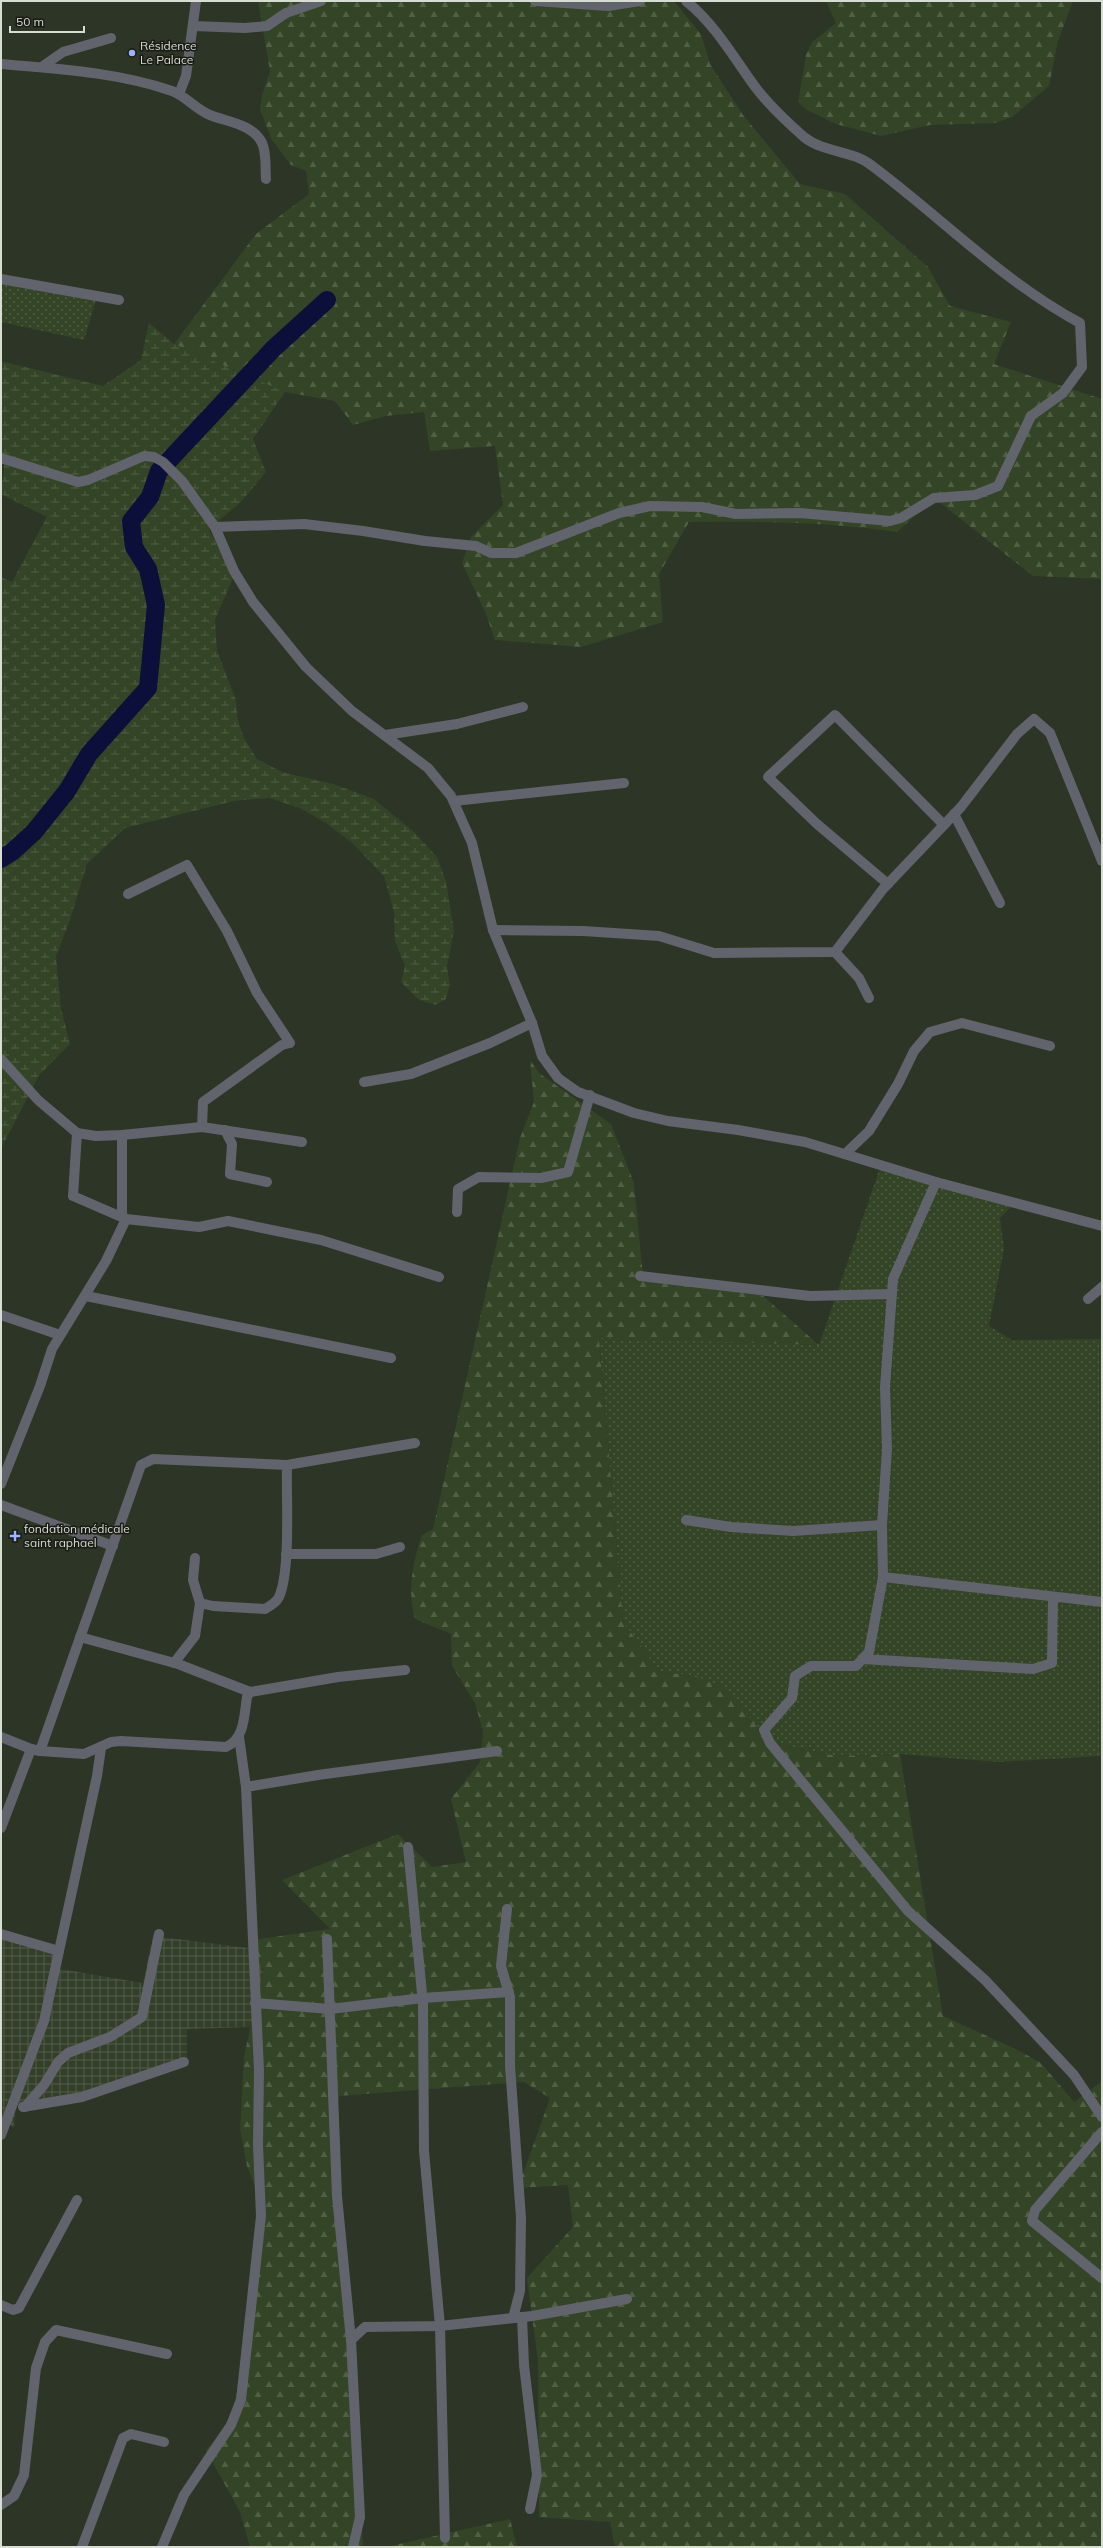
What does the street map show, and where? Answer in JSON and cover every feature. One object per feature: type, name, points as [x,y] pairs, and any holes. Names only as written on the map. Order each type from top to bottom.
[{"type":"street","points":[[179,94],[186,76],[189,46],[194,26],[196,1]]},
{"type":"street","points":[[194,26],[244,28],[267,26],[286,13],[320,1]]},
{"type":"street","points":[[535,1],[608,6],[640,1]]},
{"type":"street","points":[[215,527],[304,524],[363,531],[425,542],[476,546],[491,553],[516,553],[619,513],[650,506],[702,507],[736,514],[800,512],[890,521],[901,518],[934,498],[975,495],[998,486],[1031,416],[1063,393],[1082,367],[1080,323],[1057,310],[964,243],[869,164],[828,150],[805,138],[757,90],[702,14],[686,1]]},
{"type":"street","points":[[43,66],[63,52],[111,38]]},
{"type":"street","points":[[1,64],[43,66],[132,80],[179,94],[200,111],[246,127],[254,134],[262,143],[266,179]]},
{"type":"street","points":[[1,279],[119,300]]},
{"type":"street","points":[[1,458],[78,482],[88,480],[144,456],[154,457],[164,462],[182,481],[215,527],[234,571],[253,602],[275,630],[322,684],[352,711],[428,768],[440,780],[454,801],[472,843],[493,930],[532,1023],[542,1056],[558,1078],[578,1092],[590,1095],[601,1102],[655,1118],[805,1142],[936,1182],[1102,1226]]},
{"type":"street","points":[[385,735],[457,724],[523,707]]},
{"type":"street","points":[[888,884],[817,824],[768,777],[835,714],[944,825]]},
{"type":"street","points":[[835,952],[888,884],[954,814],[1017,734],[1034,719],[1050,734],[1102,861]]},
{"type":"street","points":[[454,801],[624,783]]},
{"type":"street","points":[[954,814],[1000,903]]},
{"type":"street","points":[[128,894],[187,866],[227,930],[257,993],[290,1043],[282,1045],[203,1102],[202,1127]]},
{"type":"street","points":[[493,930],[583,931],[659,936],[714,953],[835,952],[859,978],[869,998]]},
{"type":"street","points":[[364,1082],[411,1074],[490,1043],[532,1023]]},
{"type":"street","points":[[845,1154],[869,1131],[898,1084],[914,1051],[930,1032],[962,1023],[1050,1046]]},
{"type":"street","points":[[1,1059],[38,1100],[77,1133],[96,1136],[122,1135],[202,1127],[302,1142]]},
{"type":"street","points":[[457,1212],[458,1189],[479,1177],[541,1178],[568,1172],[590,1095]]},
{"type":"street","points":[[225,1130],[232,1144],[230,1174],[267,1182]]},
{"type":"street","points":[[77,1133],[73,1196],[126,1219],[152,1220],[199,1227],[228,1221],[320,1240],[439,1277]]},
{"type":"street","points":[[122,1135],[122,1216],[126,1219]]},
{"type":"street","points":[[936,1182],[893,1279],[885,1387],[887,1448],[882,1525],[883,1577],[869,1652],[856,1666],[811,1666],[795,1676],[792,1698],[764,1730],[770,1743],[908,1911],[985,1980],[1074,2074],[1102,2117]]},
{"type":"street","points":[[1,1484],[40,1386],[52,1349],[86,1296],[106,1261],[126,1219]]},
{"type":"street","points":[[640,1276],[810,1296],[892,1294]]},
{"type":"street","points":[[1088,1299],[1102,1287]]},
{"type":"street","points":[[86,1296],[391,1358]]},
{"type":"street","points":[[1,1315],[60,1335]]},
{"type":"street","points":[[1,1828],[35,1750],[80,1637],[141,1465],[147,1461],[287,1465],[415,1443]]},
{"type":"street","points":[[200,1603],[213,1606],[265,1609],[272,1605],[278,1597],[286,1554],[287,1465]]},
{"type":"street","points":[[1,1505],[113,1546]]},
{"type":"street","points":[[686,1520],[731,1527],[794,1530],[882,1525]]},
{"type":"street","points":[[286,1554],[376,1554],[400,1547]]},
{"type":"street","points":[[174,1663],[196,1636],[200,1603],[193,1580],[195,1558]]},
{"type":"street","points":[[883,1577],[1102,1602]]},
{"type":"street","points":[[862,1660],[1033,1669],[1052,1663],[1053,1597]]},
{"type":"street","points":[[80,1637],[174,1663],[250,1692],[338,1677],[405,1670]]},
{"type":"street","points":[[162,2547],[184,2495],[231,2425],[241,2400],[261,2216],[258,2145],[259,2070],[246,1787],[239,1737],[247,1697],[250,1692]]},
{"type":"street","points":[[1,1737],[35,1750],[84,1754],[101,1748],[111,1742],[121,1741],[226,1747],[234,1744],[239,1737]]},
{"type":"street","points":[[1,2135],[44,2021],[97,1776],[101,1748]]},
{"type":"street","points":[[246,1787],[318,1774],[497,1751]]},
{"type":"street","points":[[408,1847],[423,1998],[424,2151],[440,2326],[445,2538]]},
{"type":"street","points":[[507,1910],[501,1966],[509,1992],[510,2066],[521,2218],[520,2291],[517,2318],[537,2475],[530,2509]]},
{"type":"street","points":[[1,1934],[59,1951]]},
{"type":"street","points":[[26,2107],[44,2085],[58,2062],[68,2053],[110,2037],[142,2016],[159,1934]]},
{"type":"street","points":[[327,1939],[337,2196],[351,2340],[360,2517],[352,2547]]},
{"type":"street","points":[[255,2003],[330,2010],[423,1998],[509,1992]]},
{"type":"street","points":[[11,2109],[82,2097],[184,2062]]},
{"type":"street","points":[[1102,2132],[1034,2210],[1032,2221],[1102,2278]]},
{"type":"street","points":[[1,2305],[13,2310],[19,2308],[77,2200]]},
{"type":"street","points":[[351,2340],[365,2327],[440,2326],[517,2318],[627,2299]]},
{"type":"street","points":[[1,2505],[14,2496],[24,2474],[36,2368],[45,2342],[56,2330],[167,2354]]},
{"type":"street","points":[[82,2547],[123,2438],[131,2434],[164,2442]]},
{"type":"shaded area","points":[[1,1934],[59,1951],[55,1968],[143,1983],[153,1936],[248,1948],[264,1969],[251,2027],[187,2029],[187,2061],[114,2088],[32,2105],[16,2105],[14,2128],[6,2121],[1,2135]]},
{"type":"green space","points":[[258,1],[674,1],[701,34],[710,64],[743,115],[800,184],[845,194],[928,267],[950,306],[1011,322],[994,364],[1102,399],[1102,579],[1033,576],[934,498],[897,532],[845,526],[793,523],[689,522],[659,574],[663,622],[581,647],[495,640],[486,614],[462,563],[471,537],[503,505],[495,446],[430,451],[424,412],[386,416],[353,425],[335,401],[285,392],[174,344],[256,234],[309,194],[306,171],[291,165],[272,140],[260,110],[262,95],[270,71]]},
{"type":"green space","points":[[826,1],[1073,1],[1058,41],[1049,86],[1012,117],[996,123],[930,125],[881,136],[836,124],[807,110],[798,102],[806,55],[812,42],[836,23]]},
{"type":"green space","points":[[1,278],[97,297],[84,340],[1,322]]},
{"type":"green space","points":[[149,323],[174,344],[285,392],[253,439],[266,472],[241,502],[209,529],[233,578],[215,620],[217,651],[236,700],[238,721],[244,738],[257,759],[282,772],[333,784],[374,799],[413,831],[437,857],[446,881],[454,931],[447,966],[450,985],[446,999],[436,1005],[419,1000],[401,982],[405,966],[395,941],[394,913],[384,876],[352,843],[326,823],[300,808],[269,798],[234,801],[125,828],[87,864],[70,920],[56,956],[61,1008],[70,1044],[39,1075],[1,1149],[1,577],[12,582],[47,517],[1,494],[5,459],[1,458],[1,361],[103,386],[141,360]]},
{"type":"green space","points":[[530,1060],[539,1073],[611,1124],[634,1183],[643,1276],[753,1287],[819,1345],[599,1338],[623,1622],[660,1672],[696,1676],[720,1686],[774,1743],[836,1756],[900,1754],[943,2016],[1018,2050],[1041,2063],[1074,2102],[1102,2081],[1102,2547],[615,2547],[610,2522],[539,2517],[538,2361],[527,2278],[573,2227],[568,2185],[518,2188],[550,2098],[524,2082],[339,2096],[333,2132],[348,2302],[363,2547],[250,2547],[240,2512],[206,2450],[227,2426],[238,2390],[261,2202],[247,2166],[240,2130],[244,2056],[264,1969],[247,1948],[253,1940],[330,1929],[282,1880],[398,1834],[432,1867],[466,1862],[451,1799],[480,1762],[483,1732],[475,1703],[452,1666],[451,1634],[415,1619],[411,1598],[411,1587],[416,1555],[422,1535],[433,1529],[520,1138],[534,1102]]},
{"type":"green space","points":[[881,1165],[1011,1207],[1000,1218],[1004,1249],[989,1326],[1012,1340],[1102,1339],[1102,1756],[998,1762],[900,1754],[836,1756],[774,1743],[696,1676],[660,1672],[623,1622],[599,1337],[819,1345]]},
{"type":"green space","points":[[510,2519],[517,2547],[386,2547]]},
{"type":"waterway","points":[[1,859],[12,852],[34,832],[67,791],[89,754],[148,688],[156,605],[148,569],[134,547],[131,521],[150,497],[159,471],[273,349],[327,300]]},
{"type":"place","name":"Résidence Le Palace","points":[[132,53]]},
{"type":"place","name":"fondation médicale saint raphael","points":[[15,1536]]}]
